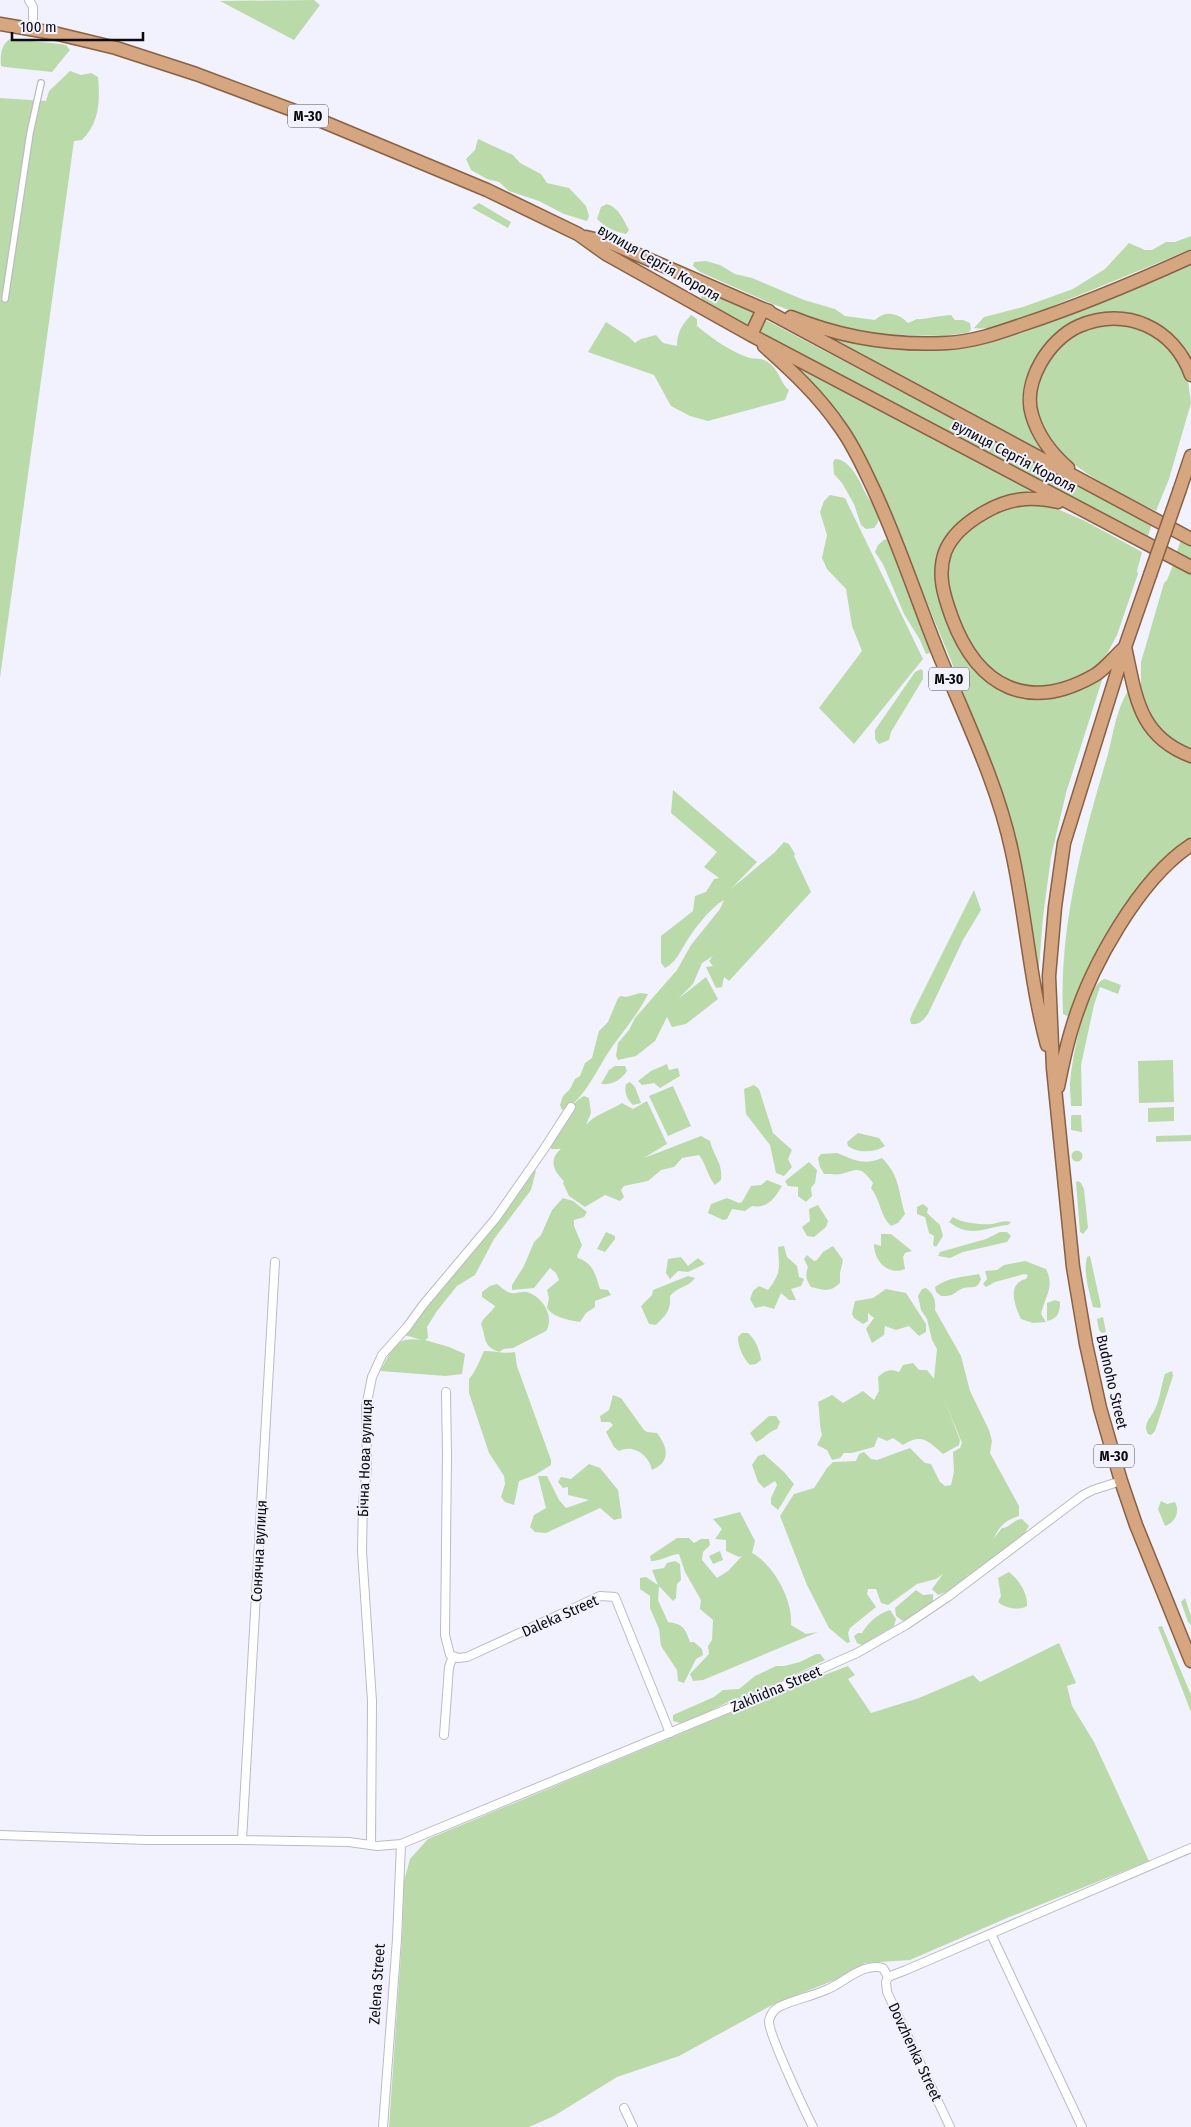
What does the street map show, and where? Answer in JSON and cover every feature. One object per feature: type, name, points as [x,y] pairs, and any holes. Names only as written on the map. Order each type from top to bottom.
[{"type":"highway","name":"М-30","points":[[6,25],[33,29],[116,48],[196,74],[319,120],[443,170],[581,236]]},
{"type":"highway","name":"вулиця Сергія Короля","points":[[581,236],[611,243],[763,309],[793,327],[1191,539]]},
{"type":"highway","name":"вулиця Сергія Короля","points":[[581,236],[606,254],[751,335],[1191,567]]},
{"type":"highway","points":[[751,335],[763,309],[837,333],[888,344],[949,343],[993,334],[1052,315],[1191,257]]},
{"type":"highway","points":[[1086,482],[1057,458],[1040,434],[1032,413],[1031,393],[1036,375],[1042,360],[1053,346],[1064,335],[1084,324],[1109,320],[1126,320],[1145,324],[1158,330],[1172,342],[1181,354],[1191,375]]},
{"type":"highway","name":"М-30","points":[[751,335],[804,383],[840,427],[858,455],[884,511],[982,760],[1012,850],[1028,936],[1039,1018],[1053,1068]]},
{"type":"highway","name":"М-30","points":[[1055,1097],[1049,976],[1055,907],[1064,844],[1125,647],[1191,458]]},
{"type":"highway","points":[[1073,505],[1025,498],[1006,502],[971,520],[956,534],[946,551],[942,569],[942,586],[955,624],[968,650],[986,674],[1007,687],[1027,692],[1048,693],[1069,687],[1097,674],[1125,647]]},
{"type":"highway","points":[[1125,647],[1139,706],[1148,725],[1158,738],[1170,747],[1191,756]]},
{"type":"highway","points":[[1055,1097],[1072,1027],[1105,948],[1155,878],[1191,845]]},
{"type":"highway","name":"Budnoho Street","points":[[1055,1097],[1070,1246],[1083,1326],[1100,1408],[1121,1480],[1159,1585],[1190,1658]]},
{"type":"street","points":[[29,0],[33,7],[33,29]]},
{"type":"street","points":[[5,299],[30,133],[41,83]]},
{"type":"street","name":"Бічна Нова вулиця","points":[[371,1845],[372,1701],[362,1550],[363,1502],[368,1468],[366,1407],[372,1377],[382,1355],[408,1327],[423,1305],[496,1218],[571,1107]]},
{"type":"street","name":"Сонячна вулиця","points":[[242,1840],[275,1262]]},
{"type":"street","points":[[444,1735],[449,1667],[453,1656],[450,1655],[444,1635],[447,1456],[446,1392]]},
{"type":"street","name":"Zakhidna Street","points":[[401,1844],[842,1660],[882,1638],[967,1583],[1084,1495],[1121,1480]]},
{"type":"street","name":"Daleka Street","points":[[453,1656],[458,1658],[467,1656],[600,1596],[615,1597],[670,1733]]},
{"type":"street","points":[[0,1835],[147,1840],[401,1844]]},
{"type":"street","name":"Zelena Street","points":[[383,2127],[397,1939],[401,1844]]},
{"type":"street","points":[[813,2127],[784,2064],[769,2023],[771,2015],[777,2008],[816,1995],[863,1969],[875,1966],[883,1968],[888,1976],[1191,1848]]},
{"type":"street","points":[[991,1934],[1082,2127]]},
{"type":"street","name":"Dovzhenka Street","points":[[888,1976],[886,1982],[887,1992],[950,2127]]},
{"type":"street","points":[[624,2108],[633,2127]]},
{"type":"green space","points":[[314,0],[320,5],[294,40],[220,1]]},
{"type":"green space","points":[[10,39],[61,44],[66,45],[70,50],[52,72],[1,66],[3,47]]},
{"type":"green space","points":[[70,71],[81,75],[91,73],[98,77],[99,102],[96,118],[88,133],[82,140],[74,141],[0,678],[0,98],[46,101],[49,91]]},
{"type":"green space","points":[[478,139],[513,155],[520,163],[541,174],[547,183],[569,188],[586,206],[589,216],[587,221],[564,214],[539,201],[509,191],[499,182],[487,179],[471,170],[466,159],[475,150]]},
{"type":"green space","points":[[479,203],[511,222],[508,228],[472,208]]},
{"type":"green space","points":[[607,204],[615,208],[623,218],[629,230],[626,234],[610,229],[597,219],[601,207]]},
{"type":"green space","points":[[1191,236],[1191,249],[1019,320],[995,327],[974,328],[984,317],[1023,307],[1073,289],[1105,269],[1129,243],[1145,250],[1152,250],[1166,242],[1175,242]]},
{"type":"green space","points":[[1191,260],[1191,363],[1152,323],[1075,322],[1030,385],[1048,455],[825,334],[844,338],[979,339]]},
{"type":"green space","points":[[706,261],[804,300],[835,309],[845,316],[875,320],[883,315],[892,314],[908,323],[917,319],[951,315],[955,320],[963,320],[970,323],[971,330],[967,333],[942,336],[848,332],[770,303],[700,272],[693,266],[694,262]]},
{"type":"green space","points":[[704,291],[753,312],[751,324],[745,324],[709,305],[701,298]]},
{"type":"green space","points":[[691,315],[697,319],[697,326],[721,344],[749,358],[763,360],[771,364],[789,390],[785,400],[708,421],[690,416],[671,406],[654,375],[588,352],[606,322],[635,343],[641,339],[656,335],[663,343],[677,346],[681,329]]},
{"type":"green space","points":[[764,319],[1152,524],[1147,539],[762,333],[759,331]]},
{"type":"green space","points":[[1103,324],[1130,325],[1160,337],[1187,373],[1191,403],[1169,479],[1156,511],[1091,476],[1053,444],[1041,425],[1036,403],[1040,378],[1048,360],[1065,339]]},
{"type":"green space","points":[[801,369],[1034,491],[1014,494],[984,504],[957,526],[943,549],[955,634],[1019,694],[1103,677],[1066,793],[1051,857],[1043,917],[1038,979],[1026,888],[1016,840],[1000,788],[952,663],[885,501],[801,372]]},
{"type":"green space","points":[[835,459],[841,460],[851,468],[868,498],[878,511],[879,519],[874,528],[866,529],[861,525],[854,504],[842,483],[834,474],[833,462]]},
{"type":"green space","points":[[830,495],[845,498],[923,659],[854,744],[819,708],[862,651],[852,626],[846,589],[827,569],[822,558],[827,535],[820,512],[824,501]]},
{"type":"green space","points":[[1046,504],[1085,521],[1142,552],[1137,571],[1138,574],[1117,635],[1101,661],[1082,677],[1060,685],[1023,687],[988,670],[970,646],[955,610],[947,578],[947,566],[950,552],[964,531],[1002,506]]},
{"type":"green space","points":[[885,539],[892,544],[930,653],[926,654],[904,614],[883,564],[875,552],[878,545]]},
{"type":"green space","points":[[1181,540],[1191,545],[1191,562],[1176,554]]},
{"type":"green space","points":[[1173,565],[1191,574],[1191,751],[1168,740],[1151,720],[1141,691],[1141,662],[1164,583]]},
{"type":"green space","points":[[921,669],[923,671],[923,679],[891,732],[889,740],[879,744],[875,739],[875,730],[915,672]]},
{"type":"green space","points":[[1129,689],[1165,748],[1176,756],[1191,761],[1191,842],[1154,874],[1069,1017],[1063,1014],[1063,981],[1069,915],[1075,882],[1116,721],[1121,704]]},
{"type":"green space","points":[[673,790],[757,862],[731,889],[775,852],[784,842],[789,844],[795,854],[794,856],[811,892],[729,981],[724,977],[722,987],[716,988],[706,967],[713,966],[709,961],[713,956],[702,963],[693,984],[678,999],[706,977],[718,999],[686,1024],[672,1027],[667,1017],[655,1041],[636,1056],[618,1060],[616,1056],[618,1043],[629,1030],[635,1018],[677,970],[691,945],[720,909],[724,900],[703,919],[677,957],[665,968],[661,963],[661,936],[693,911],[695,896],[706,892],[714,879],[719,878],[704,867],[717,852],[671,813]]},
{"type":"green space","points":[[974,890],[981,910],[963,940],[928,1014],[919,1023],[911,1024],[910,1019],[913,1012]]},
{"type":"green space","points":[[1105,979],[1121,985],[1118,994],[1100,987],[1094,1005],[1081,1065],[1082,1106],[1071,1106],[1071,1077],[1080,1027],[1091,995],[1098,984]]},
{"type":"green space","points":[[640,993],[648,994],[639,1010],[611,1048],[593,1079],[569,1107],[562,1110],[560,1105],[563,1096],[570,1089],[575,1079],[580,1076],[585,1063],[592,1058],[599,1031],[608,1022],[618,998]]},
{"type":"green space","points":[[1173,1060],[1174,1102],[1139,1103],[1138,1061]]},
{"type":"green space","points":[[667,1064],[669,1070],[678,1068],[680,1076],[660,1088],[654,1083],[642,1085],[638,1081],[651,1071]]},
{"type":"green space","points":[[615,1066],[625,1066],[627,1071],[616,1081],[609,1084],[601,1084],[609,1070]]},
{"type":"green space","points":[[630,1082],[635,1087],[641,1103],[633,1105],[628,1098],[625,1087]]},
{"type":"green space","points":[[754,1085],[759,1089],[773,1133],[792,1150],[788,1159],[792,1167],[784,1176],[776,1173],[770,1145],[746,1114],[744,1089]]},
{"type":"green space","points":[[673,1086],[691,1126],[668,1136],[649,1096]]},
{"type":"green space","points":[[584,1096],[589,1098],[591,1113],[586,1125],[598,1115],[622,1103],[633,1109],[647,1101],[667,1144],[644,1158],[701,1136],[710,1141],[721,1169],[721,1180],[715,1185],[699,1155],[682,1158],[674,1167],[661,1170],[648,1181],[624,1186],[621,1190],[624,1197],[620,1201],[605,1195],[585,1207],[569,1196],[563,1183],[564,1181],[555,1170],[555,1157],[561,1149],[552,1149],[549,1146],[568,1112]]},
{"type":"green space","points":[[1174,1107],[1174,1121],[1148,1122],[1148,1108]]},
{"type":"green space","points":[[1072,1115],[1081,1115],[1082,1132],[1071,1130]]},
{"type":"green space","points":[[858,1133],[879,1138],[885,1146],[871,1151],[861,1151],[848,1146],[847,1142]]},
{"type":"green space","points":[[1191,1135],[1191,1141],[1156,1142],[1156,1136]]},
{"type":"green space","points":[[1077,1150],[1083,1156],[1077,1162],[1071,1156]]},
{"type":"green space","points":[[837,1153],[864,1162],[882,1158],[892,1171],[898,1184],[905,1214],[898,1223],[891,1226],[887,1222],[871,1188],[873,1183],[862,1171],[824,1174],[818,1158],[821,1154]]},
{"type":"green space","points":[[809,1162],[817,1170],[815,1183],[811,1188],[812,1196],[806,1202],[798,1196],[798,1187],[788,1186],[785,1181]]},
{"type":"green space","points":[[532,1170],[536,1171],[531,1190],[494,1239],[475,1275],[457,1286],[427,1327],[428,1338],[425,1340],[465,1354],[462,1374],[446,1376],[380,1371],[391,1351],[399,1343],[412,1339],[422,1340],[404,1335],[461,1262],[482,1241],[492,1223]]},
{"type":"green space","points":[[767,1180],[782,1186],[770,1202],[762,1206],[752,1206],[745,1211],[732,1209],[727,1219],[723,1220],[708,1213],[711,1204],[727,1198],[739,1203],[742,1202],[751,1186],[761,1185]]},
{"type":"green space","points":[[1078,1181],[1084,1189],[1088,1228],[1083,1234],[1080,1232],[1076,1182]]},
{"type":"green space","points":[[563,1198],[573,1201],[587,1212],[584,1217],[574,1220],[574,1226],[582,1245],[577,1256],[591,1266],[600,1289],[608,1290],[611,1295],[595,1301],[595,1307],[586,1313],[580,1322],[558,1316],[547,1308],[549,1298],[547,1290],[559,1280],[556,1273],[550,1268],[534,1288],[512,1290],[512,1285],[524,1266],[534,1242],[541,1235],[552,1210]]},
{"type":"green space","points":[[923,1204],[928,1208],[927,1213],[940,1225],[943,1236],[936,1247],[933,1245],[934,1236],[929,1233],[925,1217],[917,1214],[917,1207]]},
{"type":"green space","points":[[818,1205],[828,1221],[826,1227],[814,1237],[807,1236],[802,1227],[810,1221],[809,1209]]},
{"type":"green space","points":[[953,1217],[961,1221],[977,1224],[1011,1222],[1008,1225],[971,1231],[964,1230],[949,1222]]},
{"type":"green space","points":[[606,1232],[615,1236],[615,1239],[605,1252],[597,1249]]},
{"type":"green space","points":[[1000,1232],[1007,1232],[1011,1236],[1007,1242],[963,1252],[950,1258],[938,1256],[940,1252],[986,1239]]},
{"type":"green space","points":[[881,1234],[891,1234],[912,1251],[905,1253],[903,1257],[905,1269],[893,1271],[880,1262],[874,1244],[881,1246]]},
{"type":"green space","points":[[784,1246],[787,1257],[797,1266],[799,1277],[804,1279],[801,1286],[791,1289],[796,1300],[789,1300],[781,1293],[774,1309],[764,1306],[755,1308],[750,1299],[753,1291],[759,1286],[768,1290],[776,1279],[779,1270],[778,1247]]},
{"type":"green space","points":[[833,1246],[843,1260],[840,1283],[827,1290],[811,1287],[807,1280],[808,1267],[804,1259],[807,1255],[814,1261],[817,1260],[823,1252]]},
{"type":"green space","points":[[1090,1256],[1100,1308],[1093,1307],[1087,1282],[1086,1263],[1087,1257]]},
{"type":"green space","points":[[681,1257],[688,1266],[698,1258],[705,1264],[688,1272],[678,1271],[670,1279],[666,1273],[668,1259]]},
{"type":"green space","points":[[1025,1261],[1046,1269],[1049,1275],[1048,1292],[1041,1314],[1046,1322],[1033,1323],[1021,1319],[1016,1308],[1014,1290],[1028,1275],[1024,1274],[995,1282],[986,1287],[983,1284],[987,1279],[985,1271],[997,1270],[1004,1265]]},
{"type":"green space","points":[[979,1274],[981,1279],[974,1287],[961,1289],[950,1296],[941,1296],[936,1292],[935,1287],[945,1281]]},
{"type":"green space","points":[[688,1276],[695,1278],[670,1296],[669,1309],[656,1325],[649,1324],[641,1306],[652,1295],[653,1290]]},
{"type":"green space","points":[[497,1284],[509,1292],[527,1292],[538,1298],[546,1308],[549,1320],[546,1331],[513,1348],[504,1349],[499,1352],[487,1344],[481,1324],[495,1306],[482,1297],[482,1292],[490,1286]]},
{"type":"green space","points":[[926,1288],[933,1295],[935,1310],[961,1356],[970,1391],[989,1430],[992,1441],[990,1453],[1019,1506],[1019,1516],[1004,1524],[994,1538],[1002,1528],[1019,1519],[1022,1519],[1029,1526],[1018,1544],[982,1571],[968,1575],[954,1589],[938,1595],[932,1589],[943,1574],[936,1579],[917,1584],[888,1605],[881,1603],[876,1589],[868,1589],[867,1594],[876,1607],[850,1628],[848,1633],[850,1642],[847,1643],[829,1628],[807,1585],[780,1516],[794,1494],[814,1488],[833,1462],[856,1461],[859,1454],[864,1452],[871,1459],[877,1460],[910,1448],[925,1463],[931,1464],[940,1482],[945,1486],[951,1485],[954,1472],[953,1452],[960,1448],[962,1443],[944,1399],[960,1440],[959,1445],[943,1454],[924,1440],[910,1441],[903,1445],[893,1438],[887,1441],[878,1437],[874,1447],[852,1453],[844,1453],[840,1458],[832,1460],[827,1450],[817,1445],[822,1435],[818,1402],[832,1395],[843,1403],[863,1391],[874,1400],[879,1391],[878,1377],[888,1371],[899,1372],[903,1365],[913,1363],[919,1370],[927,1370],[934,1379],[937,1349],[932,1340],[927,1319],[921,1310],[918,1296],[922,1289]]},
{"type":"green space","points":[[886,1289],[906,1293],[926,1324],[926,1332],[919,1336],[909,1326],[896,1330],[885,1326],[884,1335],[872,1343],[866,1329],[874,1318],[868,1313],[868,1321],[863,1324],[854,1318],[852,1314],[855,1301],[873,1298]]},
{"type":"green space","points":[[1055,1300],[1060,1302],[1059,1312],[1054,1319],[1047,1321],[1047,1303]]},
{"type":"green space","points":[[1103,1317],[1106,1332],[1102,1333],[1099,1330],[1097,1319]]},
{"type":"green space","points":[[742,1333],[748,1333],[757,1345],[761,1360],[756,1364],[750,1365],[741,1352],[738,1337]]},
{"type":"green space","points":[[1106,1347],[1115,1389],[1113,1390],[1103,1348]]},
{"type":"green space","points":[[484,1351],[515,1352],[517,1366],[551,1460],[551,1465],[535,1475],[519,1481],[514,1505],[505,1502],[501,1497],[505,1484],[504,1476],[489,1453],[469,1393],[469,1379]]},
{"type":"green space","points":[[1172,1371],[1173,1376],[1155,1431],[1151,1435],[1148,1434],[1146,1427],[1157,1405],[1165,1374]]},
{"type":"green space","points":[[613,1395],[621,1398],[644,1430],[657,1433],[661,1438],[666,1454],[658,1467],[652,1470],[648,1460],[640,1452],[630,1449],[619,1451],[614,1447],[606,1432],[613,1425],[610,1422],[601,1422],[600,1416],[609,1410]]},
{"type":"green space","points":[[769,1416],[776,1416],[780,1422],[777,1429],[756,1442],[750,1433]]},
{"type":"green space","points":[[764,1454],[794,1484],[778,1510],[771,1504],[771,1498],[777,1485],[775,1481],[764,1488],[758,1482],[752,1465],[758,1456]]},
{"type":"green space","points":[[589,1464],[600,1468],[618,1490],[622,1518],[614,1520],[600,1508],[546,1533],[535,1532],[530,1527],[534,1515],[546,1508],[538,1476],[547,1476],[559,1500],[566,1508],[589,1500],[568,1495],[568,1487],[563,1488],[558,1482],[561,1477],[571,1479]]},
{"type":"green space","points":[[1161,1501],[1167,1504],[1175,1502],[1177,1509],[1176,1516],[1172,1522],[1165,1526],[1158,1509]]},
{"type":"green space","points":[[740,1512],[755,1541],[752,1553],[775,1574],[785,1594],[791,1615],[791,1625],[806,1634],[818,1632],[703,1680],[693,1681],[690,1674],[709,1654],[708,1646],[712,1640],[713,1620],[700,1609],[701,1600],[685,1572],[679,1554],[655,1561],[651,1561],[650,1556],[677,1538],[689,1538],[694,1543],[701,1539],[709,1539],[710,1545],[703,1552],[702,1560],[717,1578],[728,1571],[742,1556],[739,1557],[726,1551],[726,1540],[715,1539],[722,1529],[713,1519]]},
{"type":"green space","points":[[720,1551],[723,1560],[713,1564],[709,1556]]},
{"type":"green space","points":[[675,1561],[680,1564],[681,1580],[677,1584],[676,1598],[673,1601],[659,1586],[658,1600],[668,1622],[683,1628],[690,1642],[694,1642],[702,1649],[703,1655],[696,1659],[684,1683],[678,1681],[677,1670],[661,1646],[659,1629],[650,1608],[650,1596],[640,1589],[640,1578],[646,1577],[658,1585],[652,1570],[664,1568],[667,1563]]},
{"type":"green space","points":[[1009,1572],[1022,1587],[1026,1596],[1027,1606],[1012,1608],[998,1602],[1001,1596],[998,1578]]},
{"type":"green space","points":[[916,1590],[923,1595],[933,1594],[933,1602],[922,1612],[903,1621],[896,1616],[895,1608]]},
{"type":"green space","points":[[1185,1598],[1191,1616],[1191,1625],[1188,1622],[1181,1602]]},
{"type":"green space","points":[[890,1610],[896,1619],[894,1626],[862,1645],[857,1643],[854,1636],[862,1633],[877,1616]]},
{"type":"green space","points":[[1162,1626],[1191,1695],[1191,1712],[1158,1627]]},
{"type":"green space","points":[[1059,1643],[1076,1683],[1067,1686],[1072,1706],[1094,1742],[1149,1861],[1007,1918],[910,1960],[865,1963],[835,1980],[774,2004],[679,2056],[617,2077],[554,2116],[529,2127],[389,2127],[402,1939],[404,1881],[410,1859],[428,1839],[790,1688],[848,1666],[855,1675],[848,1679],[871,1713],[919,1698],[973,1675],[980,1682]]},
{"type":"green space","points":[[820,1654],[825,1660],[784,1680],[726,1703],[688,1722],[683,1724],[673,1721],[673,1715],[714,1697],[723,1690],[739,1689],[755,1676],[776,1666],[800,1662]]}]
